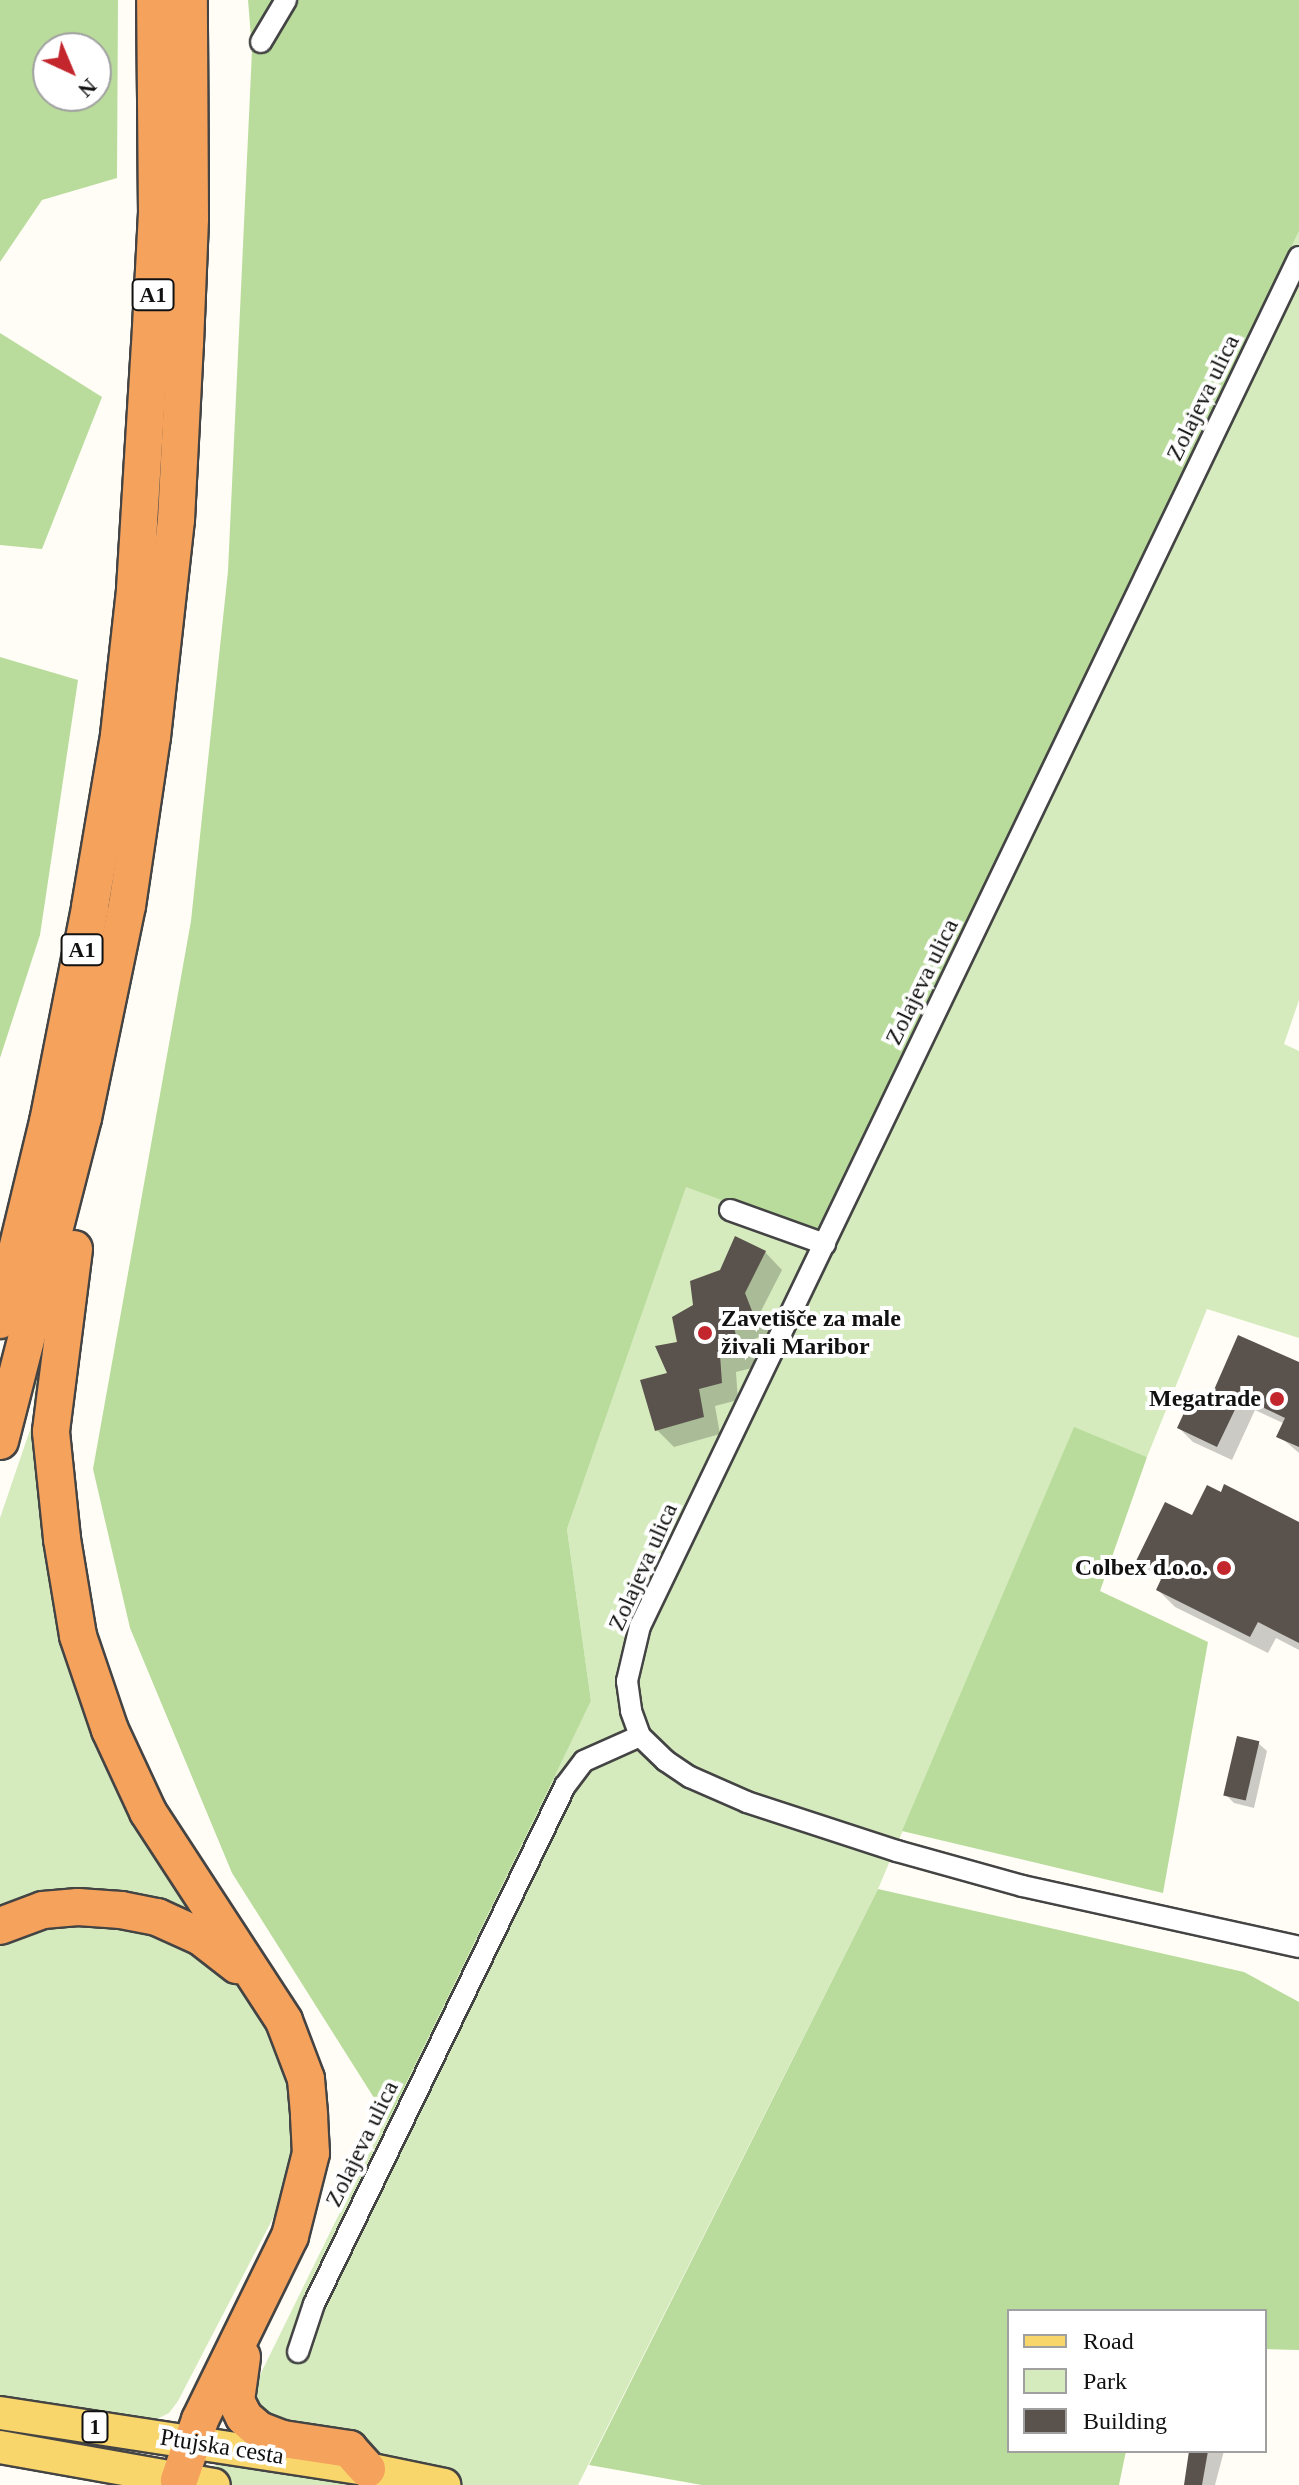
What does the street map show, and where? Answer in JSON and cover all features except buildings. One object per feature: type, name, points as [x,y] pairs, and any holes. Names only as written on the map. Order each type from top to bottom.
[{"type":"highway","name":"A1","points":[[1,1313],[51,1107],[90,907],[119,735],[135,589],[151,332],[157,185],[155,0]]},
{"type":"highway","name":"A1","points":[[0,1441],[83,1118],[130,890],[152,737],[176,520],[190,218],[189,0]]},
{"type":"highway","points":[[83,1118],[92,1154],[67,1284],[51,1432],[62,1539],[78,1636],[110,1730],[148,1812],[284,2021],[306,2079],[311,2153],[290,2236],[190,2442],[179,2480]]},
{"type":"highway","points":[[0,1926],[43,1910],[78,1907],[157,1917],[201,1937],[261,1987]]},
{"type":"highway","points":[[252,2318],[239,2369],[236,2401],[244,2417],[259,2430],[283,2439],[349,2449],[367,2469]]},
{"type":"main road","name":"Ptujska cesta","points":[[0,2413],[367,2469],[444,2485]]},
{"type":"main road","name":"Ptujska cesta","points":[[0,2447],[214,2485]]},
{"type":"street","points":[[261,42],[286,0]]},
{"type":"street","name":"Zolajeva ulica","points":[[298,2352],[314,2304],[565,1786],[584,1761],[640,1736],[631,1711],[627,1681],[640,1626],[1299,257]]},
{"type":"street","points":[[730,1210],[825,1244]]},
{"type":"street","points":[[640,1736],[666,1761],[690,1777],[747,1802],[882,1846],[1022,1886],[1299,1947]]},
{"type":"green space","points":[[0,0],[118,0],[117,178],[42,200],[0,262]]},
{"type":"green space","points":[[248,0],[1299,0],[1299,231],[815,1234],[686,1187],[567,1529],[591,1701],[388,2120],[232,1873],[130,1628],[93,1469],[191,921],[228,571],[252,50]]},
{"type":"green space","points":[[1299,231],[1299,1000],[1284,1044],[1299,1051],[1299,1338],[1207,1309],[1147,1457],[1074,1428],[878,1889],[578,2485],[206,2485],[591,1701],[567,1529],[686,1186],[815,1233]]},
{"type":"green space","points":[[0,333],[102,397],[42,549],[0,545]]},
{"type":"green space","points":[[0,657],[78,680],[40,935],[0,1058]]},
{"type":"green space","points":[[45,1378],[56,1577],[219,1942],[178,1919],[0,1918],[0,1518],[32,1424],[36,1379]]},
{"type":"green space","points":[[1074,1427],[1147,1457],[1100,1591],[1208,1642],[1163,1893],[902,1831]]},
{"type":"green space","points":[[878,1889],[1244,1972],[1299,2002],[1299,2350],[1267,2349],[1267,2309],[1007,2309],[1007,2453],[1126,2453],[1119,2485],[702,2485],[589,2465]]},
{"type":"green space","points":[[44,1918],[155,1924],[251,1990],[282,2050],[296,2099],[296,2155],[285,2195],[178,2401],[169,2413],[155,2420],[136,2422],[0,2402],[0,1939]]},
{"type":"place","name":"Zavetišče za male živali Maribor","points":[[705,1333]]},
{"type":"place","name":"Megatrade","points":[[1277,1399]]},
{"type":"place","name":"Colbex d.o.o.","points":[[1224,1568]]}]
